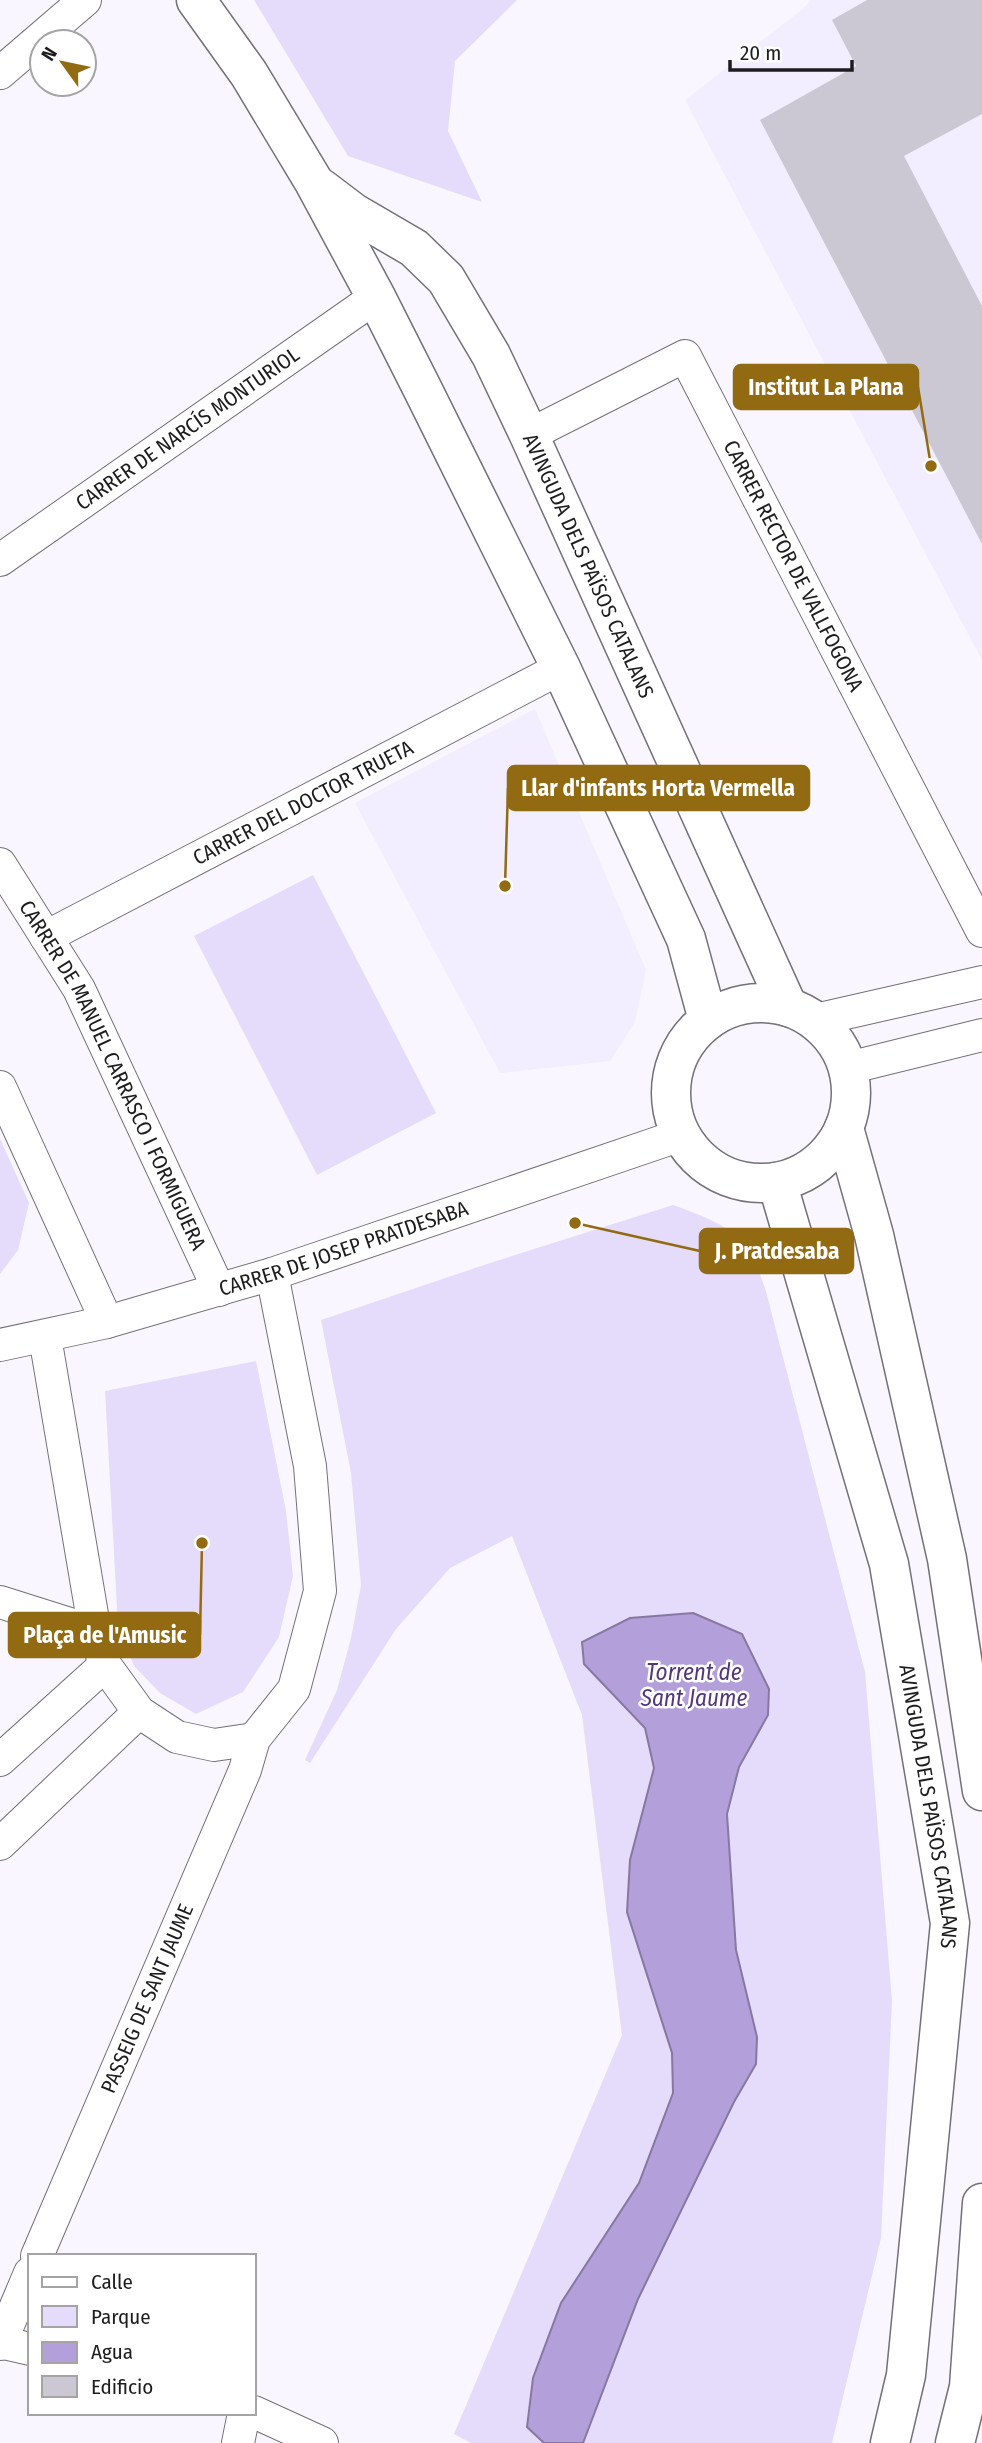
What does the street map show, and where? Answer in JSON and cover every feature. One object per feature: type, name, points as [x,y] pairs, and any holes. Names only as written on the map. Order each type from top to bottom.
[{"type":"street","points":[[0,73],[85,0]]},
{"type":"street","name":"AVINGUDA DELS PAÏSOS CATALANS","points":[[196,0],[249,74],[314,182],[376,297],[561,668],[687,939],[708,1020]]},
{"type":"street","name":"AVINGUDA DELS PAÏSOS CATALANS","points":[[314,182],[354,213],[414,247],[446,279],[491,355],[802,1013]]},
{"type":"street","name":"CARRER DE NARCÍS MONTURIOL","points":[[0,559],[376,297]]},
{"type":"street","name":"CARRER RECTOR DE VALLFOGONA","points":[[529,435],[685,356],[982,931]]},
{"type":"street","name":"CARRER DEL DOCTOR TRUETA","points":[[46,937],[561,668]]},
{"type":"street","name":"CARRER DE MANUEL CARRASCO I FORMIGUERA","points":[[0,864],[79,989],[219,1290]]},
{"type":"street","points":[[802,1013],[835,1041],[848,1069],[851,1099],[844,1128],[833,1148],[817,1164],[798,1175],[777,1182],[748,1182],[721,1174],[698,1158],[681,1136],[674,1116],[671,1094],[673,1073],[681,1053],[692,1035],[708,1020],[733,1007],[761,1003],[802,1013],[982,982]]},
{"type":"street","points":[[848,1069],[982,1035]]},
{"type":"street","points":[[0,1087],[107,1322]]},
{"type":"street","points":[[844,1128],[874,1234],[947,1559],[981,1776]]},
{"type":"street","name":"CARRER DE JOSEP PRATDESABA","points":[[0,1345],[107,1322],[272,1275],[681,1136]]},
{"type":"street","name":"AVINGUDA DELS PAÏSOS CATALANS","points":[[777,1182],[889,1564],[950,1923],[906,2375],[890,2443]]},
{"type":"street","points":[[45,1337],[95,1632],[105,1665],[139,1712],[177,1737],[214,1745],[254,1739],[294,1689],[320,1591],[310,1466],[272,1275]]},
{"type":"street","points":[[0,1602],[95,1632]]},
{"type":"street","points":[[0,1760],[105,1665]]},
{"type":"street","points":[[0,1844],[139,1712]]},
{"type":"street","name":"PASSEIG DE SANT JAUME","points":[[38,2254],[245,1770],[254,1739]]},
{"type":"street","points":[[956,2443],[969,2387],[982,2203]]},
{"type":"street","points":[[8,2344],[28,2279]]},
{"type":"street","points":[[256,2413],[322,2443]]},
{"type":"street","points":[[238,2443],[244,2415]]},
{"type":"shaded area","points":[[811,0],[982,0],[982,660],[685,100]]},
{"type":"shaded area","points":[[535,709],[646,970],[635,1022],[610,1061],[500,1073],[355,803]]},
{"type":"green space","points":[[254,0],[517,0],[455,61],[448,131],[482,202],[348,156]]},
{"type":"green space","points":[[313,875],[436,1113],[317,1175],[194,936]]},
{"type":"green space","points":[[0,1139],[29,1203],[18,1250],[0,1274]]},
{"type":"green space","points":[[673,1205],[724,1227],[742,1240],[754,1257],[765,1288],[865,1672],[892,2001],[881,2238],[832,2443],[471,2443],[454,2434],[622,2035],[582,1715],[512,1536],[450,1568],[396,1629],[310,1763],[305,1760],[337,1690],[361,1585],[351,1473],[321,1320]]},
{"type":"green space","points":[[256,1361],[286,1511],[293,1576],[279,1637],[243,1692],[196,1714],[160,1693],[134,1666],[118,1625],[105,1391]]},
{"type":"water","name":"Torrent de Sant Jaume","points":[[693,1613],[742,1634],[769,1689],[768,1715],[739,1767],[727,1814],[736,1950],[757,2037],[756,2064],[734,2102],[638,2299],[583,2443],[544,2443],[527,2427],[533,2378],[561,2303],[639,2183],[673,2093],[672,2053],[627,1912],[630,1860],[654,1768],[645,1728],[584,1664],[582,1642],[630,1618]]},
{"type":"building","points":[[867,0],[982,0],[982,114],[904,156],[982,306],[982,544],[760,120],[856,66],[832,20]]},
{"type":"place","name":"Institut La Plana","points":[[931,466]]},
{"type":"place","name":"Llar d'infants Horta Vermella","points":[[505,886]]},
{"type":"place","name":"J. Pratdesaba","points":[[575,1223]]},
{"type":"place","name":"Plaça de l'Amusic","points":[[202,1543]]}]
